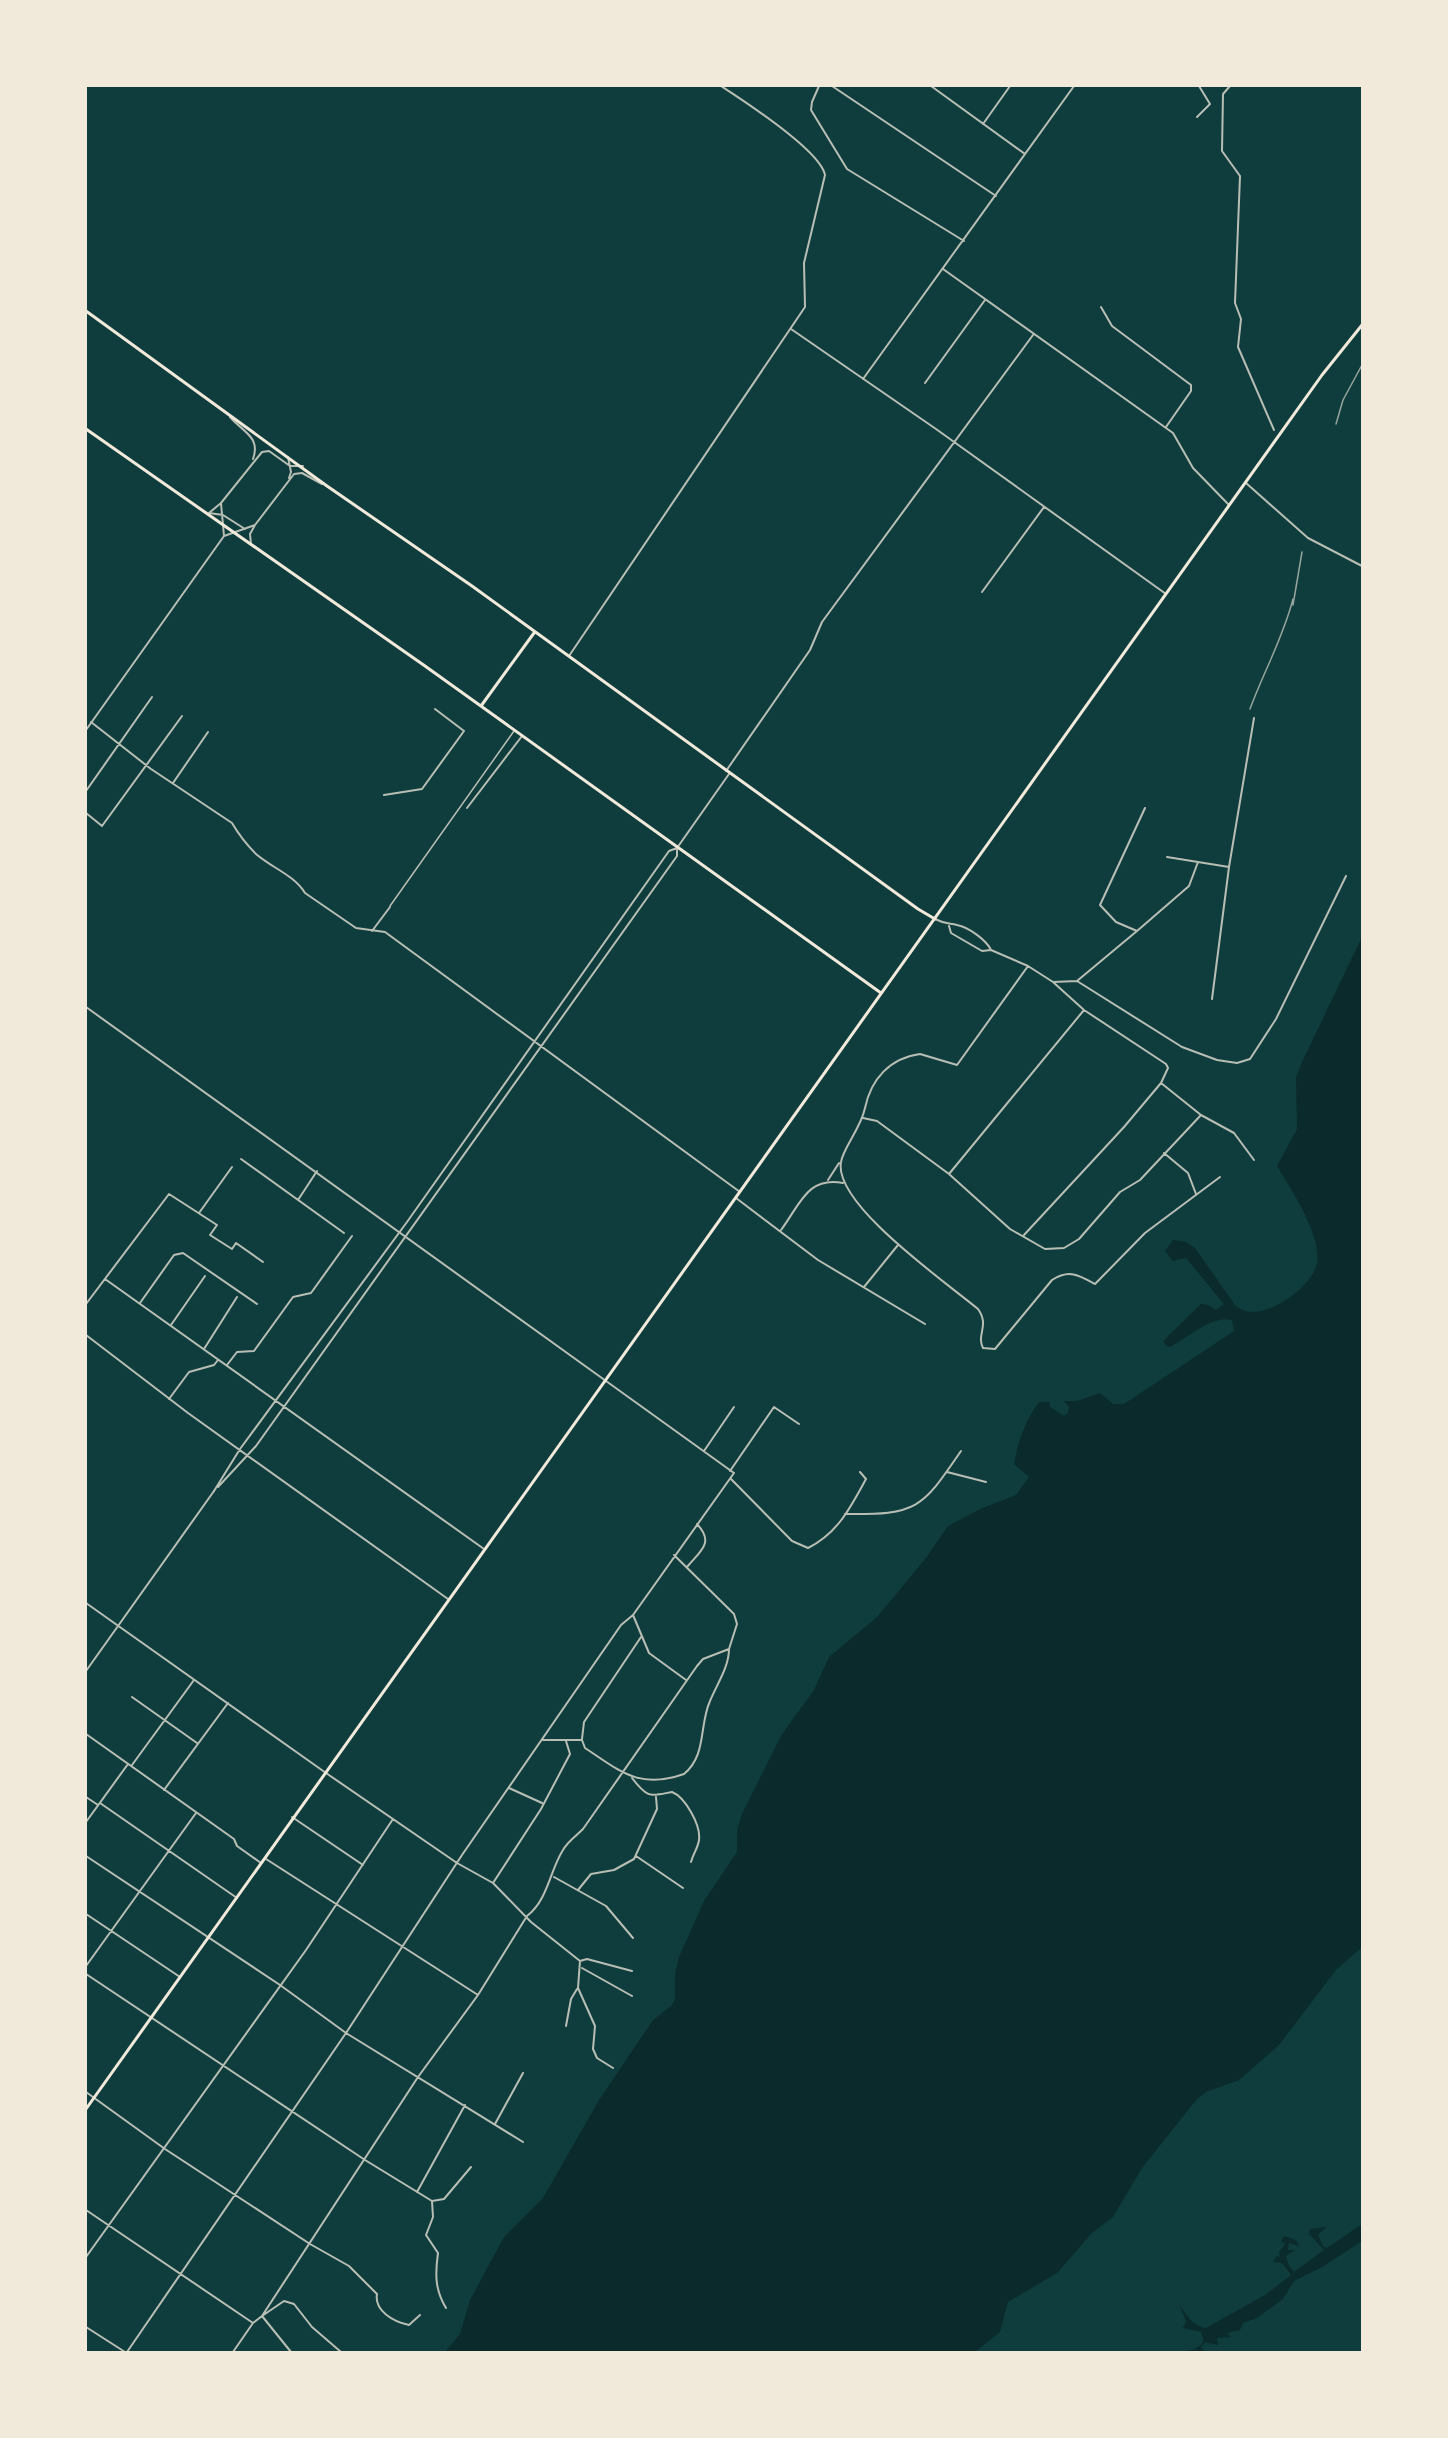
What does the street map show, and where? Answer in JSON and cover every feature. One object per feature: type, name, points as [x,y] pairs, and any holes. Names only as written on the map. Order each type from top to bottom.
[{"type":"main road","points":[[86,311],[303,466],[327,486],[569,656],[727,773],[935,919]]},
{"type":"main road","points":[[86,2109],[1322,375],[1362,325]]},
{"type":"main road","points":[[86,429],[209,513],[481,706],[880,993]]},
{"type":"main road","points":[[481,706],[535,632]]},
{"type":"street","points":[[569,656],[805,307],[804,263],[825,175],[823,167],[809,150],[721,86]]},
{"type":"street","points":[[819,86],[811,110],[847,169],[963,241]]},
{"type":"street","points":[[832,86],[996,196]]},
{"type":"street","points":[[930,86],[1026,154]]},
{"type":"street","points":[[983,124],[1010,86]]},
{"type":"street","points":[[863,379],[1074,86]]},
{"type":"street","points":[[1197,117],[1210,104],[1199,86]]},
{"type":"street","points":[[1230,86],[1223,94],[1222,151],[1240,176],[1235,303],[1241,319],[1238,347],[1274,430]]},
{"type":"street","points":[[942,269],[1166,428],[1174,435],[1193,468],[1230,506]]},
{"type":"street","points":[[925,383],[985,300]]},
{"type":"street","points":[[1101,307],[1112,326],[1191,386],[1191,391],[1166,428]]},
{"type":"street","points":[[791,329],[955,442],[1166,594]]},
{"type":"street","points":[[214,1491],[249,1456],[677,856],[677,848],[810,650],[822,622],[1033,335]]},
{"type":"street","points":[[226,412],[253,438],[255,452],[252,461]]},
{"type":"street","points":[[209,513],[221,503],[252,461],[262,452],[269,451],[290,466],[303,466]]},
{"type":"street","points":[[287,456],[290,466],[288,480]]},
{"type":"street","points":[[251,544],[250,534],[255,525],[294,474],[302,472],[327,486]]},
{"type":"street","points":[[1246,483],[1308,538],[1362,566]]},
{"type":"street","points":[[86,730],[224,536],[221,503]]},
{"type":"street","points":[[982,592],[1045,507]]},
{"type":"street","points":[[209,513],[223,515],[245,530]]},
{"type":"street","points":[[224,536],[255,525]]},
{"type":"street","points":[[86,791],[118,743],[153,697]]},
{"type":"street","points":[[384,795],[422,789],[464,731],[435,709]]},
{"type":"street","points":[[86,813],[102,826],[182,716]]},
{"type":"street","points":[[1212,999],[1229,867],[1254,718]]},
{"type":"street","points":[[91,722],[146,765],[232,824],[240,837],[257,855],[300,885],[305,893],[356,928],[384,932],[740,1192]]},
{"type":"street","points":[[372,932],[515,731]]},
{"type":"street","points":[[172,783],[208,732]]},
{"type":"street","points":[[467,808],[522,736]]},
{"type":"street","points":[[1137,931],[1116,922],[1100,905],[1145,808]]},
{"type":"street","points":[[86,1671],[214,1491],[240,1449],[399,1232],[669,851],[677,848]]},
{"type":"street","points":[[1167,857],[1229,867]]},
{"type":"street","points":[[1077,981],[1088,969],[1189,886],[1198,862]]},
{"type":"street","points":[[1053,982],[1077,981],[1182,1047],[1217,1060],[1237,1063],[1250,1059],[1276,1019],[1346,876]]},
{"type":"street","points":[[935,919],[949,926],[957,925],[987,942],[992,950]]},
{"type":"street","points":[[949,926],[951,933],[982,951],[992,950],[1028,966],[1053,982],[1084,1010],[1166,1064],[1167,1073],[1161,1083],[1117,1135],[1024,1235]]},
{"type":"street","points":[[781,1230],[812,1187],[828,1180],[841,1160],[863,1118],[873,1082],[886,1068],[920,1054],[954,1065],[959,1063],[1028,966]]},
{"type":"street","points":[[86,1007],[317,1170],[399,1232],[732,1472]]},
{"type":"street","points":[[949,1174],[1084,1010]]},
{"type":"street","points":[[1161,1083],[1201,1115],[1234,1133],[1254,1160]]},
{"type":"street","points":[[863,1118],[877,1121],[949,1174],[1010,1229],[1045,1249],[1064,1248],[1079,1239],[1120,1192],[1140,1179],[1201,1115]]},
{"type":"street","points":[[1164,1154],[1188,1173],[1196,1194]]},
{"type":"street","points":[[241,1159],[344,1233]]},
{"type":"street","points":[[841,1160],[843,1183],[865,1211],[898,1245],[978,1309],[985,1323],[981,1345],[991,1351],[1019,1322],[1052,1280],[1061,1274],[1073,1273],[1095,1284],[1145,1233],[1220,1177]]},
{"type":"street","points":[[199,1213],[232,1167]]},
{"type":"street","points":[[298,1200],[317,1170]]},
{"type":"street","points":[[828,1180],[843,1183]]},
{"type":"street","points":[[86,1304],[169,1194],[217,1225],[210,1234],[232,1249],[236,1243],[263,1262]]},
{"type":"street","points":[[736,1198],[818,1260],[925,1324]]},
{"type":"street","points":[[226,1365],[237,1352],[254,1350],[293,1297],[311,1293],[352,1236]]},
{"type":"street","points":[[864,1287],[898,1245]]},
{"type":"street","points":[[140,1303],[174,1255],[183,1253],[257,1304]]},
{"type":"street","points":[[171,1325],[205,1276]]},
{"type":"street","points":[[105,1279],[484,1549]]},
{"type":"street","points":[[204,1349],[237,1298]]},
{"type":"street","points":[[86,1335],[169,1399],[448,1599]]},
{"type":"street","points":[[169,1399],[189,1372],[214,1365],[219,1359]]},
{"type":"street","points":[[704,1451],[734,1407]]},
{"type":"street","points":[[86,2327],[126,2352],[346,2033],[457,1863],[621,1625],[633,1615],[730,1478],[774,1407],[799,1424]]},
{"type":"street","points":[[846,1514],[909,1509],[926,1500],[961,1450]]},
{"type":"street","points":[[730,1478],[792,1541],[808,1548],[828,1538],[846,1514],[866,1479],[860,1472]]},
{"type":"street","points":[[947,1472],[986,1482]]},
{"type":"street","points":[[687,1567],[706,1542],[706,1537],[697,1524]]},
{"type":"street","points":[[632,1778],[668,1779],[689,1771],[700,1748],[705,1713],[726,1666],[737,1624],[734,1614],[674,1555]]},
{"type":"street","points":[[86,1603],[393,1820],[457,1863],[493,1883],[531,1922],[580,1961],[578,1988],[571,1999],[566,2026]]},
{"type":"street","points":[[633,1615],[649,1653],[686,1680]]},
{"type":"street","points":[[641,1636],[584,1722],[582,1740],[585,1748],[632,1778],[642,1790],[656,1797],[672,1792],[677,1794],[696,1824],[699,1838],[690,1862]]},
{"type":"street","points":[[262,2316],[287,2273],[310,2244],[418,2077],[478,1995],[527,1916],[533,1911],[553,1877],[565,1846],[583,1829],[703,1659],[729,1649]]},
{"type":"street","points":[[132,1765],[194,1680]]},
{"type":"street","points":[[132,1698],[166,1719],[197,1743]]},
{"type":"street","points":[[164,1790],[228,1703]]},
{"type":"street","points":[[86,1734],[197,1812],[261,1863]]},
{"type":"street","points":[[543,1740],[582,1740]]},
{"type":"street","points":[[493,1883],[541,1809],[542,1803],[570,1754],[566,1741]]},
{"type":"street","points":[[86,1822],[128,1764]]},
{"type":"street","points":[[509,1788],[542,1803]]},
{"type":"street","points":[[86,1797],[237,1898]]},
{"type":"street","points":[[578,1890],[591,1874],[614,1870],[636,1856],[657,1809],[656,1797]]},
{"type":"street","points":[[86,1966],[137,1892],[197,1812]]},
{"type":"street","points":[[292,1817],[363,1865]]},
{"type":"street","points":[[86,2257],[107,2224],[165,2148],[393,1820]]},
{"type":"street","points":[[86,1856],[137,1892],[280,1984],[346,2033],[523,2142]]},
{"type":"street","points":[[636,1856],[683,1888]]},
{"type":"street","points":[[264,1858],[335,1906],[478,1995]]},
{"type":"street","points":[[553,1877],[606,1906],[633,1938]]},
{"type":"street","points":[[86,1914],[180,1977]]},
{"type":"street","points":[[580,1961],[586,1959],[632,1971]]},
{"type":"street","points":[[581,1967],[632,1996]]},
{"type":"street","points":[[86,1974],[365,2160],[432,2201],[444,2199],[471,2167]]},
{"type":"street","points":[[578,1988],[595,2026],[592,2044],[595,2054],[613,2068]]},
{"type":"street","points":[[495,2124],[523,2073]]},
{"type":"street","points":[[86,2092],[165,2148],[310,2244],[349,2266],[377,2294],[376,2300],[381,2310],[399,2323],[408,2325],[420,2315]]},
{"type":"street","points":[[417,2192],[465,2105]]},
{"type":"street","points":[[432,2201],[433,2217],[426,2235],[438,2253],[436,2271],[438,2296],[446,2308]]},
{"type":"street","points":[[86,2210],[178,2275],[253,2323]]},
{"type":"street","points":[[233,2352],[253,2323],[279,2303],[289,2301],[312,2327],[342,2352]]},
{"type":"street","points":[[262,2316],[291,2352]]},
{"type":"water","points":[[1362,937],[1362,1947],[1336,1970],[1279,2045],[1239,2080],[1206,2092],[1197,2099],[1142,2168],[1113,2217],[1092,2233],[1057,2273],[1008,2302],[1000,2332],[975,2352],[445,2352],[460,2334],[470,2300],[504,2237],[543,2198],[599,2100],[653,2020],[672,2005],[675,1999],[675,1973],[679,1957],[704,1901],[737,1852],[737,1830],[742,1814],[782,1734],[814,1690],[829,1657],[877,1617],[926,1558],[948,1526],[980,1509],[1016,1495],[1029,1477],[1014,1464],[1018,1447],[1026,1424],[1039,1402],[1077,1401],[1100,1393],[1113,1404],[1124,1404],[1234,1331],[1232,1320],[1225,1319],[1193,1332],[1172,1346],[1168,1347],[1164,1343],[1164,1340],[1201,1304],[1216,1310],[1224,1304],[1186,1258],[1173,1261],[1165,1251],[1173,1240],[1186,1242],[1195,1248],[1235,1305],[1245,1311],[1257,1312],[1284,1302],[1306,1283],[1313,1273],[1317,1263],[1315,1240],[1304,1213],[1277,1166],[1297,1129],[1296,1077]]},
{"type":"water","points":[[1362,2224],[1362,2241],[1324,2266],[1294,2281],[1283,2299],[1257,2318],[1243,2323],[1240,2330],[1227,2333],[1231,2337],[1217,2338],[1218,2345],[1204,2342],[1201,2332],[1183,2328],[1186,2321],[1179,2304],[1194,2323],[1206,2328],[1265,2295],[1291,2275],[1282,2263],[1273,2262],[1277,2256],[1280,2257],[1279,2252],[1285,2244],[1281,2241],[1284,2236],[1295,2240],[1299,2246],[1289,2243],[1288,2250],[1295,2250],[1286,2256],[1294,2272],[1324,2250],[1309,2234],[1310,2229],[1326,2227],[1318,2235],[1323,2246],[1327,2248]]},
{"type":"pier","points":[[1049,1397],[1061,1398],[1069,1407],[1068,1413],[1064,1416],[1050,1407]]},
{"type":"waterway","points":[[1186,2352],[1199,2349],[1204,2342]]},
{"type":"waterway","points":[[1199,2349],[1202,2352]]},
{"type":"railway","points":[[1336,424],[1343,400],[1362,365]]},
{"type":"railway","points":[[1293,605],[1302,552]]},
{"type":"railway","points":[[1250,709],[1284,627],[1293,599]]}]
